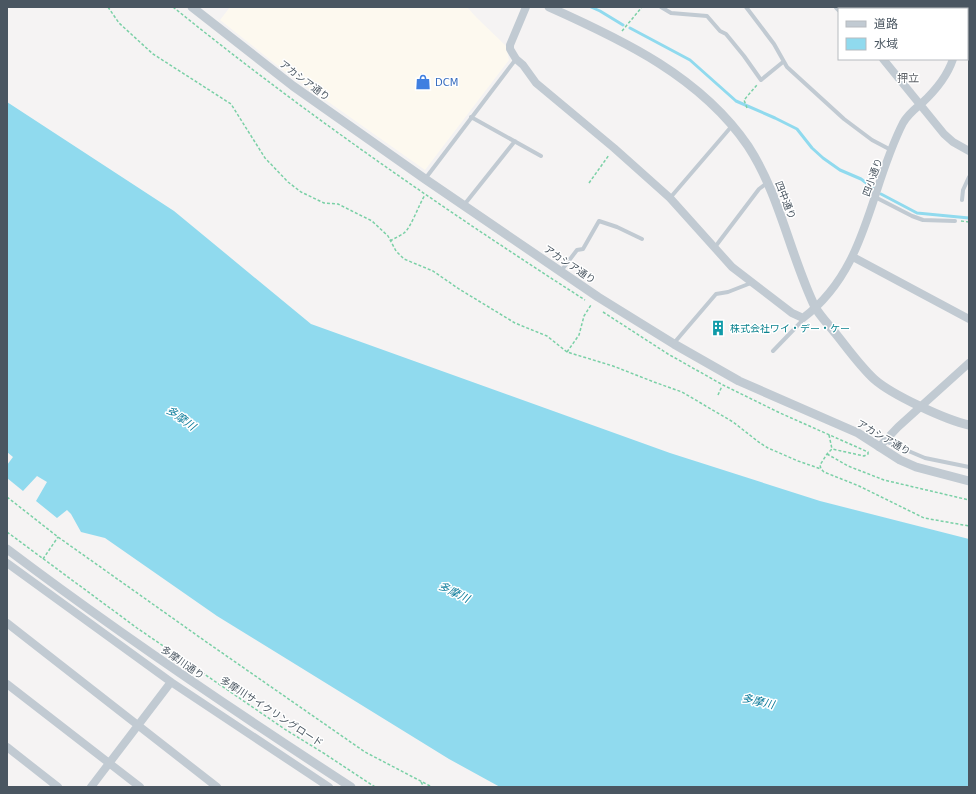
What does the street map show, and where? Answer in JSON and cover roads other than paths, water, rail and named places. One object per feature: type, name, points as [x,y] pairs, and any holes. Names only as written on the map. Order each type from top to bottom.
[{"type":"street","name":"アカシア通り","points":[[192,7],[293,86],[425,179],[561,272],[674,344],[738,381],[881,444],[900,460],[916,467],[969,481]]},
{"type":"street","points":[[526,7],[510,45],[510,49],[516,59],[536,83],[614,148],[670,198],[732,267],[792,313],[803,318]]},
{"type":"street","name":"四中通り","points":[[549,7],[641,52],[675,74],[717,110],[747,145],[758,163],[816,308],[860,364],[875,380],[897,394],[957,422],[969,425]]},
{"type":"street","points":[[883,60],[948,138],[969,151]]},
{"type":"street","name":"四小通り","points":[[803,318],[816,308],[837,284],[853,257],[903,122],[909,114],[937,88],[951,67],[954,60]]},
{"type":"street","points":[[853,257],[969,319]]},
{"type":"street","points":[[881,444],[969,363]]},
{"type":"street","name":"多摩川通り","points":[[7,549],[61,590],[227,705],[351,787]]},
{"type":"street","points":[[7,563],[171,682],[329,787]]},
{"type":"street","points":[[7,623],[217,787]]},
{"type":"street","points":[[91,787],[171,682]]},
{"type":"street","points":[[7,684],[140,787]]},
{"type":"street","points":[[7,747],[58,787]]},
{"type":"lane","points":[[661,7],[671,13],[706,16],[720,31],[726,34],[761,80],[783,62]]},
{"type":"lane","points":[[746,7],[774,44],[787,67],[844,119],[872,140],[892,150]]},
{"type":"lane","points":[[425,179],[516,59]]},
{"type":"lane","points":[[471,117],[541,156]]},
{"type":"lane","points":[[670,198],[731,127]]},
{"type":"lane","points":[[464,205],[514,142]]},
{"type":"lane","points":[[962,200],[963,190],[969,178]]},
{"type":"lane","points":[[714,248],[759,189],[767,183]]},
{"type":"lane","points":[[875,197],[923,220],[955,221]]},
{"type":"lane","points":[[561,272],[577,250],[583,249],[599,221],[617,227],[642,239]]},
{"type":"lane","points":[[674,344],[716,294],[728,292],[751,283]]},
{"type":"lane","points":[[773,351],[801,322],[803,318]]},
{"type":"lane","points":[[881,444],[925,458],[969,467]]},
{"type":"water","name":"多摩川","points":[[7,102],[174,211],[311,324],[670,453],[820,501],[969,539],[969,787],[500,787],[449,759],[217,616],[105,538],[81,532],[71,514],[67,510],[57,518],[36,501],[47,482],[37,476],[23,491],[7,478],[7,465],[13,457],[7,452]]},
{"type":"waterway","points":[[591,7],[623,25]]},
{"type":"waterway","points":[[630,28],[690,60],[736,101],[797,129],[812,148],[823,158],[840,170],[861,179],[873,188]]},
{"type":"waterway","points":[[881,194],[917,213],[969,218]]},
{"type":"place","name":"DCM","points":[[423,82]]},
{"type":"place","name":"株式会社ワイ・デー・ケー","points":[[718,328]]},
{"type":"district","name":"押立","points":[[908,78]]}]
